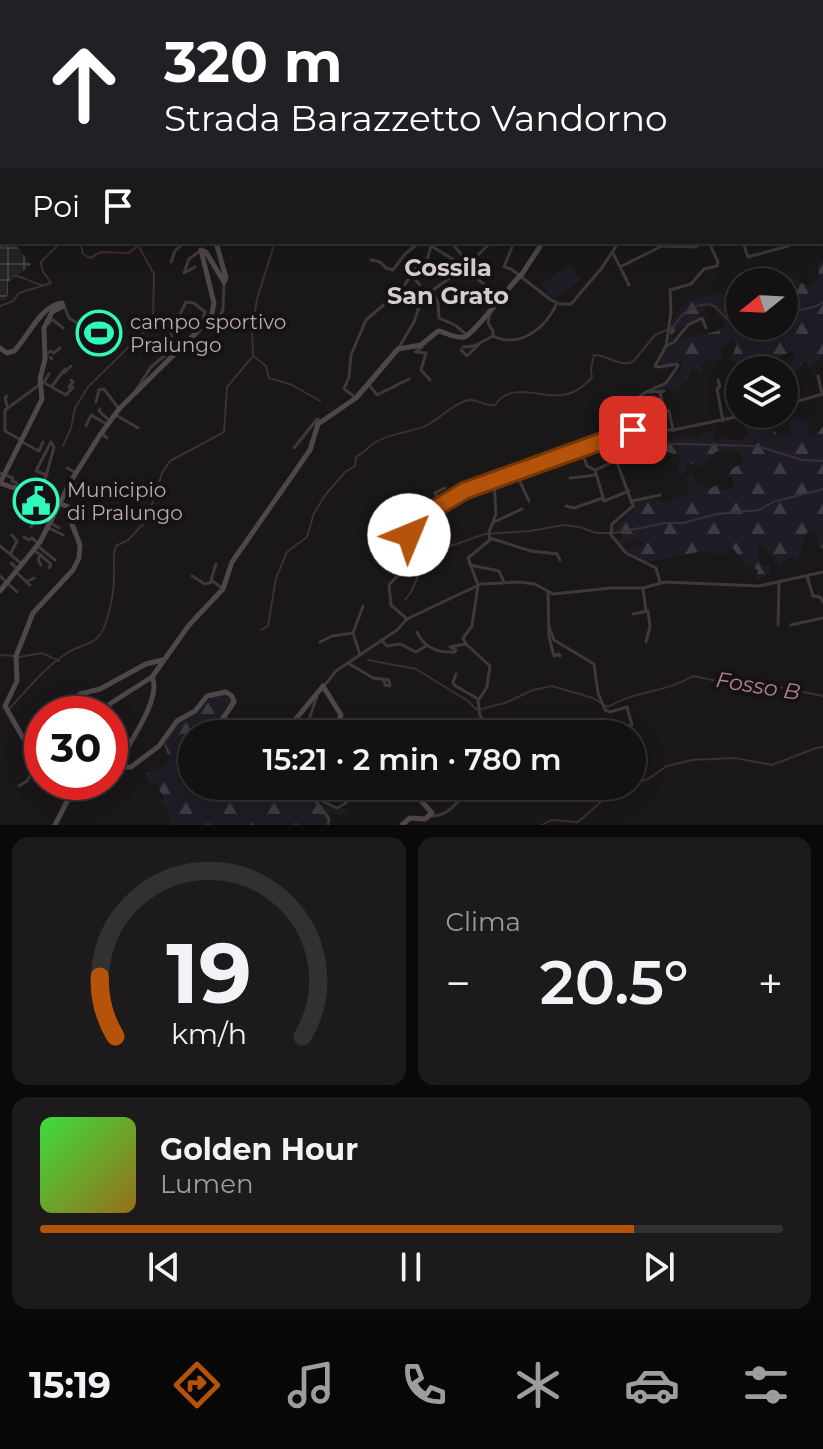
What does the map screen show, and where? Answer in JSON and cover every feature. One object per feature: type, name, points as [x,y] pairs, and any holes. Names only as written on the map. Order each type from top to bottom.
[{"type":"street","points":[[375,0],[389,0]]},
{"type":"street","points":[[171,262],[182,244]]},
{"type":"street","points":[[217,244],[226,278],[223,310],[219,317]]},
{"type":"street","points":[[371,260],[393,270],[405,254],[419,244]]},
{"type":"street","points":[[356,398],[344,389],[349,377],[351,355],[370,314],[402,289],[411,275],[427,261],[431,244],[459,263]]},
{"type":"street","points":[[452,244],[472,279],[475,277],[490,289],[488,323],[493,336]]},
{"type":"street","points":[[122,696],[152,677],[189,625],[223,589],[232,562],[306,456],[321,421],[356,398],[369,385],[398,349],[414,322],[422,298],[466,267],[489,244]]},
{"type":"street","points":[[513,244],[504,267],[557,303],[571,304],[618,244]]},
{"type":"street","points":[[430,380],[421,370],[426,353],[415,352],[438,331],[457,337],[468,336],[520,276],[542,244]]},
{"type":"street","points":[[622,266],[661,244],[695,247],[702,244]]},
{"type":"street","points":[[633,430],[623,410],[646,392],[668,381],[677,369],[677,364],[655,366],[666,346],[671,312],[670,290],[694,282],[704,269],[717,265],[708,244]]},
{"type":"street","points":[[744,244],[748,257],[787,244]]},
{"type":"street","points":[[791,244],[794,250]]},
{"type":"street","points":[[201,250],[206,252],[224,282]]},
{"type":"street","points":[[195,267],[184,273],[191,257],[201,250]]},
{"type":"street","points":[[0,591],[37,547],[71,481],[101,433],[132,396],[211,318],[214,309],[201,250]]},
{"type":"street","points":[[613,253],[629,285]]},
{"type":"street","points":[[411,275],[420,285]]},
{"type":"street","points":[[432,291],[438,302],[439,318],[455,325],[468,336]]},
{"type":"street","points":[[132,396],[151,367],[169,352],[173,341],[171,332],[186,302],[194,303],[206,313],[201,330]]},
{"type":"street","points":[[0,348],[7,353],[14,351],[46,311],[58,303],[63,305],[69,318],[82,326]]},
{"type":"street","points":[[483,340],[467,356],[462,349],[470,347],[483,340],[493,336],[509,341],[528,337],[545,322],[557,303]]},
{"type":"street","points":[[48,356],[43,334],[45,325],[52,312],[63,305]]},
{"type":"street","points":[[666,346],[674,342],[688,325],[702,318],[706,328]]},
{"type":"street","points":[[45,325],[52,319],[63,328]]},
{"type":"street","points":[[398,349],[425,342]]},
{"type":"street","points":[[42,396],[48,356],[50,351],[54,353],[60,348]]},
{"type":"street","points":[[24,738],[5,706],[17,681],[16,656],[33,613],[73,570],[79,558],[80,545],[72,524],[71,509],[0,483],[2,473],[42,396],[63,370],[64,373],[71,366]]},
{"type":"street","points":[[7,406],[24,398],[49,374]]},
{"type":"street","points":[[798,401],[823,394],[818,376]]},
{"type":"street","points":[[369,385],[377,395],[409,379]]},
{"type":"street","points":[[42,382],[66,395],[73,382],[71,380]]},
{"type":"street","points":[[718,380],[723,421]]},
{"type":"street","points":[[96,402],[99,390],[104,389],[118,412],[138,428]]},
{"type":"street","points":[[646,392],[664,391],[660,393],[664,410],[669,411],[673,430]]},
{"type":"street","points":[[0,393],[6,397],[5,431],[39,451],[43,442]]},
{"type":"street","points":[[100,409],[110,423]]},
{"type":"street","points":[[86,426],[91,415],[110,423]]},
{"type":"street","points":[[294,448],[317,419],[321,421]]},
{"type":"street","points":[[383,554],[409,535],[413,527],[441,504],[464,491],[633,430],[673,430],[726,420]]},
{"type":"street","points":[[101,433],[107,438]]},
{"type":"street","points":[[608,438],[632,501],[632,508],[612,524],[610,533],[626,553],[656,568],[660,583]]},
{"type":"street","points":[[37,496],[47,475],[54,447],[51,442],[36,471],[47,475]]},
{"type":"street","points":[[581,449],[587,466],[596,472],[604,501],[629,491]]},
{"type":"street","points":[[570,478],[596,472],[617,460]]},
{"type":"street","points":[[67,468],[76,473]]},
{"type":"street","points":[[2,473],[17,483],[15,488]]},
{"type":"street","points":[[516,473],[529,501]]},
{"type":"street","points":[[71,481],[86,492]]},
{"type":"street","points":[[494,481],[496,511],[487,544],[469,556],[478,585],[472,626],[463,638],[490,666],[487,687],[478,706],[483,720],[501,720]]},
{"type":"street","points":[[441,504],[435,493],[445,488]]},
{"type":"street","points":[[66,490],[80,498]]},
{"type":"street","points":[[632,501],[660,495]]},
{"type":"street","points":[[566,506],[574,508],[603,498]]},
{"type":"street","points":[[20,510],[25,499]]},
{"type":"street","points":[[399,499],[413,527]]},
{"type":"street","points":[[23,505],[63,535]]},
{"type":"street","points":[[494,522],[522,509]]},
{"type":"street","points":[[31,527],[39,514]]},
{"type":"street","points":[[53,535],[58,530]]},
{"type":"street","points":[[11,553],[17,540],[12,535]]},
{"type":"street","points":[[407,619],[391,605],[389,585],[412,559],[414,550],[409,535]]},
{"type":"street","points":[[489,535],[531,551],[557,554],[560,560]]},
{"type":"street","points":[[24,537],[32,538],[41,555],[51,564],[49,568]]},
{"type":"street","points":[[0,546],[11,553],[28,583],[34,578]]},
{"type":"street","points":[[16,546],[20,551]]},
{"type":"street","points":[[37,547],[55,560]]},
{"type":"street","points":[[41,555],[38,559],[41,565]]},
{"type":"street","points":[[11,563],[19,568]]},
{"type":"street","points":[[216,564],[212,582],[223,589]]},
{"type":"street","points":[[470,565],[499,571],[504,582]]},
{"type":"street","points":[[295,720],[332,675],[403,625],[407,619],[478,585],[504,582],[541,586],[553,594],[643,588],[660,583],[759,586],[823,572]]},
{"type":"street","points":[[0,576],[17,592]]},
{"type":"street","points":[[192,576],[205,584],[212,582]]},
{"type":"street","points":[[807,576],[813,596],[820,597],[823,602]]},
{"type":"street","points":[[778,625],[779,583]]},
{"type":"street","points":[[643,588],[650,627],[646,642]]},
{"type":"street","points":[[548,592],[554,656],[560,656]]},
{"type":"street","points":[[360,655],[353,633],[363,606]]},
{"type":"street","points":[[633,614],[646,611]]},
{"type":"street","points":[[791,625],[823,618]]},
{"type":"street","points":[[549,627],[554,640],[594,664],[601,703],[610,712],[627,707],[631,720]]},
{"type":"street","points":[[417,632],[426,646],[441,652],[455,652],[449,648],[466,644]]},
{"type":"street","points":[[320,642],[332,636],[353,633]]},
{"type":"street","points":[[381,640],[387,646],[402,644],[416,652],[426,646]]},
{"type":"street","points":[[78,696],[100,689],[146,664],[163,660]]},
{"type":"street","points":[[348,663],[373,678],[384,680]]},
{"type":"street","points":[[456,674],[454,685],[479,700]]},
{"type":"street","points":[[152,677],[155,685],[152,699],[122,757],[122,767],[131,767],[159,746],[178,720]]},
{"type":"street","points":[[324,686],[341,715],[339,720]]},
{"type":"street","points":[[179,720],[195,711],[207,696],[226,692],[234,702],[222,720]]},
{"type":"street","points":[[309,720],[318,692]]},
{"type":"street","points":[[19,786],[24,783]]},
{"type":"street","points":[[55,825],[68,800]]},
{"type":"street","points":[[315,800],[329,819],[328,825]]},
{"type":"street","points":[[320,800],[337,808],[347,800]]},
{"type":"street","points":[[421,800],[431,810],[431,816]]},
{"type":"street","points":[[402,825],[410,818],[425,819],[444,814],[457,800]]},
{"type":"shaded area","points":[[15,244],[31,265],[8,282],[5,300],[0,300],[0,250]]},
{"type":"green space","points":[[823,261],[823,356],[810,368],[804,361],[798,369],[798,356],[794,356],[794,350],[782,356],[732,356],[737,344],[731,340],[798,340],[798,282],[808,285],[819,279],[818,264]]},
{"type":"green space","points":[[570,264],[581,280],[553,299],[542,284]]},
{"type":"green space","points":[[726,293],[726,340],[731,340],[720,351],[723,358],[705,361],[700,375],[694,369],[690,371],[690,378],[677,390],[657,388],[669,383],[683,367],[682,362],[660,365],[669,346],[724,327],[723,320],[711,306],[673,333],[673,340],[668,343],[679,310],[702,296]]},
{"type":"green space","name":"campo sportivo Pralungo","points":[[105,313],[119,327],[92,354],[78,340]]},
{"type":"green space","points":[[798,417],[801,422],[808,420],[810,428],[805,431],[810,436],[817,434],[823,426],[823,548],[819,548],[816,531],[807,532],[797,565],[794,556],[785,560],[780,568],[763,545],[757,548],[761,565],[770,565],[771,572],[755,582],[758,570],[744,564],[733,548],[728,548],[726,554],[698,552],[647,562],[624,549],[641,546],[643,544],[639,539],[627,541],[622,546],[615,539],[622,537],[621,533],[614,534],[613,530],[633,510],[634,503],[655,499],[664,503],[689,494],[686,476],[693,475],[695,485],[702,483],[709,489],[717,485],[720,490],[734,488],[732,477],[727,477],[733,468],[743,463],[741,452],[717,451],[700,466],[685,462],[686,472],[678,474],[680,456],[649,446],[623,450],[638,439],[638,435],[657,432],[667,440],[684,435],[699,437],[704,431],[713,432],[713,439],[743,440],[748,432],[745,428],[771,428],[778,436],[792,436],[790,428],[798,428]]},
{"type":"green space","points":[[213,695],[229,695],[232,701],[220,720],[181,720]]},
{"type":"green space","points":[[178,722],[178,800],[314,800],[348,811],[341,815],[325,812],[328,825],[172,825],[166,806],[153,801],[164,798],[157,785],[148,782],[146,774],[167,764],[169,758],[164,744]]},
{"type":"waterway","points":[[0,306],[13,301],[19,293],[51,283],[42,270],[41,262],[59,244]]},
{"type":"waterway","points":[[80,244],[83,254],[90,258],[101,252],[129,253],[140,244]]},
{"type":"waterway","points":[[10,708],[59,659],[89,644],[102,632],[111,601],[116,546],[128,540],[147,520],[162,473],[170,461],[224,432],[227,387],[253,356],[252,329],[257,299],[274,244]]},
{"type":"waterway","points":[[63,446],[75,408],[88,387],[153,323],[154,274],[138,245]]},
{"type":"waterway","points":[[14,276],[42,285]]},
{"type":"waterway","points":[[798,310],[823,302]]},
{"type":"waterway","points":[[261,630],[268,626],[276,578],[287,552],[307,537],[314,513],[326,494],[345,472],[355,466],[356,457],[373,444],[389,436],[423,427],[465,401],[495,405],[502,398],[517,392],[571,393],[592,378],[594,355],[622,363],[633,362],[655,335],[673,327],[683,314],[696,306],[709,304],[726,318]]},
{"type":"waterway","points":[[253,356],[266,366],[269,378],[292,385],[320,401]]},
{"type":"waterway","points":[[630,446],[641,443],[757,446],[802,460],[823,461]]},
{"type":"waterway","points":[[405,600],[423,565],[432,557],[448,547],[485,534],[564,525],[596,533],[615,533],[666,523],[683,523],[717,514],[759,510],[773,502],[823,489]]},
{"type":"waterway","points":[[19,657],[42,653],[59,661]]},
{"type":"waterway","points":[[0,655],[14,656]]},
{"type":"waterway","name":"Fosso B","points":[[368,660],[416,669],[468,701],[477,710]]},
{"type":"waterway","name":"Fosso B","points":[[604,705],[608,707],[693,676],[737,685],[774,686],[823,696]]},
{"type":"waterway","name":"Fosso B","points":[[481,709],[552,686],[601,703]]},
{"type":"waterway","points":[[646,780],[667,766],[692,760],[735,758],[772,765],[823,747]]},
{"type":"waterway","points":[[542,825],[551,820],[578,822],[603,800]]},
{"type":"place","name":"campo sportivo Pralungo","points":[[99,333]]},
{"type":"place","name":"Municipio di Pralungo","points":[[36,501]]},
{"type":"district","name":"Cossila San Grato","points":[[448,281]]},
{"type":"route","points":[[409,535],[423,516],[464,491],[633,430]]}]
